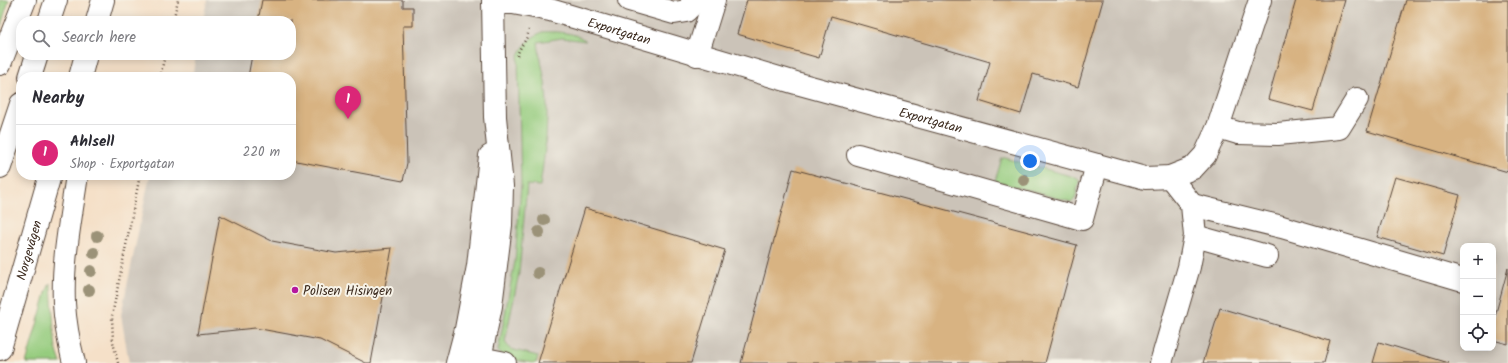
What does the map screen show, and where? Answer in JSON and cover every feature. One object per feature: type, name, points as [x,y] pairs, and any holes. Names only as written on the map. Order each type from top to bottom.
[{"type":"main road","points":[[19,16],[25,0]]},
{"type":"main road","points":[[51,16],[56,0]]},
{"type":"main road","points":[[629,0],[674,13],[681,13],[690,8],[693,0]]},
{"type":"main road","points":[[697,55],[714,0]]},
{"type":"main road","name":"Exportgatan","points":[[479,360],[491,306],[501,225],[502,186],[495,117],[493,2],[513,3],[550,10],[697,55],[796,83],[1145,178],[1170,177],[1193,168],[1205,155],[1218,127],[1260,0]]},
{"type":"main road","points":[[0,64],[16,23]]},
{"type":"main road","points":[[32,72],[35,60]]},
{"type":"main road","points":[[81,72],[85,60]]},
{"type":"main road","points":[[92,72],[93,60]]},
{"type":"main road","points":[[1218,127],[1238,133],[1278,134],[1339,128],[1357,99]]},
{"type":"main road","name":"Exportgatan","points":[[457,363],[466,329],[478,266],[495,117]]},
{"type":"main road","points":[[0,167],[16,119]]},
{"type":"main road","points":[[858,155],[1082,219],[1097,165]]},
{"type":"main road","points":[[1161,363],[1189,267],[1195,236],[1192,205],[1170,177]]},
{"type":"main road","name":"Norgevägen","points":[[0,349],[49,180]]},
{"type":"main road","points":[[74,363],[67,335],[64,302],[65,261],[76,180]]},
{"type":"main road","points":[[1192,205],[1282,227],[1460,279]]},
{"type":"main road","points":[[1195,236],[1267,256]]},
{"type":"main road","points":[[479,360],[505,363]]},
{"type":"path","points":[[174,16],[178,0]]},
{"type":"path","points":[[161,72],[164,60]]},
{"type":"path","points":[[118,363],[113,342],[112,316],[139,180]]},
{"type":"shaded area","points":[[207,0],[1508,0],[1508,363],[129,363],[121,315],[149,180],[296,180],[296,72],[193,72],[195,60],[296,60],[296,16],[204,16]]},
{"type":"green space","points":[[0,0],[9,0],[0,29]]},
{"type":"green space","points":[[542,32],[571,34],[586,41],[562,38],[538,42],[545,82],[547,108],[545,147],[540,186],[527,185],[519,273],[505,342],[510,349],[538,356],[536,363],[515,360],[501,354],[498,351],[515,261],[521,185],[518,58],[527,42]]},
{"type":"green space","points":[[1002,158],[1078,178],[1079,182],[1075,199],[1071,202],[995,181]]},
{"type":"green space","points":[[50,283],[56,348],[61,363],[26,363],[46,293]]},
{"type":"building","points":[[262,0],[403,0],[403,7],[413,7],[413,26],[403,26],[407,163],[403,181],[296,161],[296,72],[249,72],[251,60],[296,60],[296,16],[259,16]]},
{"type":"building","points":[[747,0],[1103,0],[1078,87],[1033,74],[1021,114],[979,101],[990,62],[831,16],[819,58],[737,34]]},
{"type":"building","points":[[1296,0],[1345,0],[1313,111],[1268,99]]},
{"type":"building","points":[[1406,0],[1508,0],[1508,172],[1367,131]]},
{"type":"building","points":[[793,169],[1077,245],[1045,363],[741,363]]},
{"type":"building","points":[[1395,177],[1460,195],[1443,256],[1377,237]]},
{"type":"building","points":[[585,208],[725,250],[691,363],[538,363]]},
{"type":"building","name":"Polisen Hisingen","points":[[220,215],[272,241],[336,253],[392,248],[371,363],[366,363],[320,340],[255,328],[198,334]]},
{"type":"building","points":[[1508,268],[1508,344],[1496,341],[1496,313]]},
{"type":"building","points":[[1220,308],[1330,341],[1324,363],[1203,363]]},
{"type":"building","points":[[1379,342],[1449,363],[1373,363]]},
{"type":"place","name":"Ahlsell","points":[[348,119]]},
{"type":"place","name":"Polisen Hisingen","points":[[295,290]]}]
